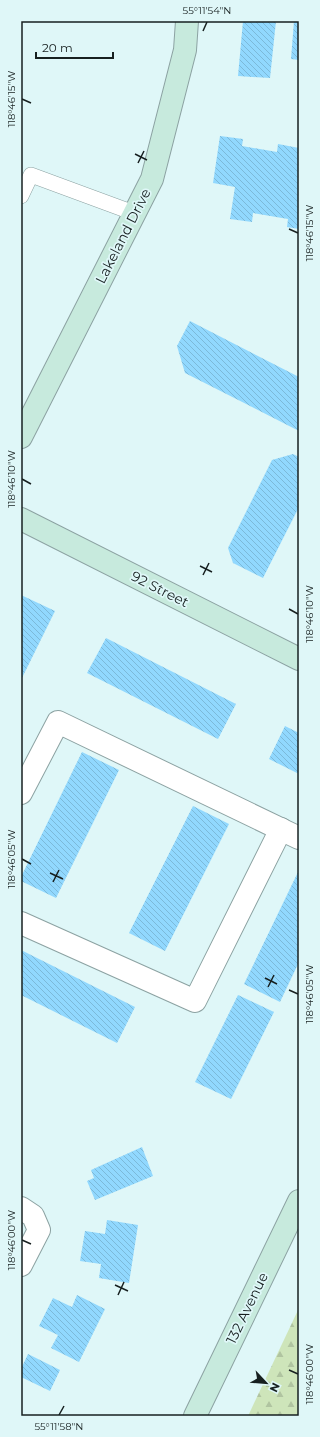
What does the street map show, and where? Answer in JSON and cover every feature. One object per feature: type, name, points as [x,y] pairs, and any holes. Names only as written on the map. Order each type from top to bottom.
[{"type":"street","name":"Lakeland Drive","points":[[21,437],[152,179],[185,50],[187,21]]},
{"type":"street","name":"92 Street","points":[[21,519],[299,659]]},
{"type":"street","points":[[21,793],[58,722],[290,834],[195,1001],[21,923]]},
{"type":"street","name":"132 Avenue","points":[[195,1416],[299,1201]]},
{"type":"street","points":[[21,1266],[38,1230],[27,1213]]},
{"type":"lane","points":[[21,196],[31,175],[134,213]]},
{"type":"green space","points":[[299,1308],[299,1416],[248,1416]]},
{"type":"building","points":[[243,21],[276,21],[270,78],[238,76]]},
{"type":"building","points":[[294,21],[299,21],[299,60],[291,59]]},
{"type":"building","points":[[220,136],[243,139],[242,146],[277,152],[278,144],[299,148],[299,229],[287,227],[288,219],[253,213],[252,222],[230,219],[235,187],[213,183]]},
{"type":"building","points":[[190,321],[299,377],[299,431],[185,373],[177,346]]},
{"type":"building","points":[[293,454],[299,457],[299,507],[263,578],[233,563],[228,548],[272,460]]},
{"type":"building","points":[[21,595],[55,611],[21,680]]},
{"type":"building","points":[[106,638],[236,704],[218,739],[87,673]]},
{"type":"building","points":[[285,726],[299,733],[299,774],[269,759]]},
{"type":"building","points":[[82,752],[119,770],[56,898],[21,881],[21,877]]},
{"type":"building","points":[[193,806],[229,824],[165,951],[129,933]]},
{"type":"building","points":[[299,870],[299,962],[280,1002],[244,984]]},
{"type":"building","points":[[21,950],[135,1007],[117,1043],[21,995]]},
{"type":"building","points":[[238,995],[274,1012],[231,1099],[195,1082]]},
{"type":"building","points":[[142,1147],[153,1176],[95,1200],[87,1181],[94,1178],[91,1170]]},
{"type":"building","points":[[107,1220],[138,1225],[129,1283],[99,1278],[101,1264],[80,1261],[85,1231],[105,1234]]},
{"type":"building","points":[[77,1295],[105,1309],[79,1362],[51,1348],[58,1335],[39,1326],[53,1298],[72,1307]]},
{"type":"building","points":[[28,1354],[60,1370],[50,1391],[21,1377],[21,1369]]}]
